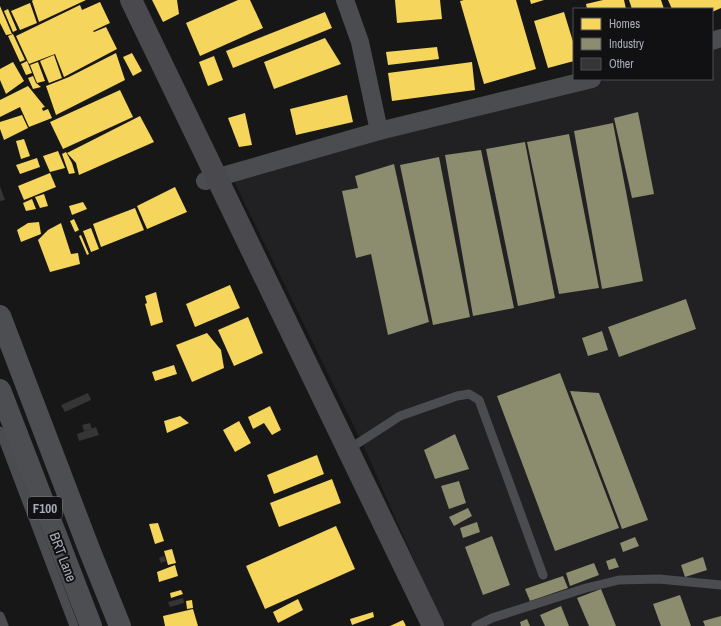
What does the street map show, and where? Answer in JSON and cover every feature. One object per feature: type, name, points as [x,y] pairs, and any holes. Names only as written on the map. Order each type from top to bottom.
[{"type":"highway","name":"F100","points":[[0,390],[91,626]]},
{"type":"main road","points":[[119,0],[349,449],[433,626]]},
{"type":"main road","points":[[131,0],[211,180],[420,626]]},
{"type":"main road","points":[[0,316],[120,626]]},
{"type":"street","points":[[345,0],[360,42],[379,131]]},
{"type":"street","points":[[211,180],[379,131],[588,80]]},
{"type":"lane","points":[[349,449],[400,416],[457,396],[469,394],[479,400],[544,575]]},
{"type":"lane","name":"BRT Lane","points":[[0,431],[74,626]]},
{"type":"lane","points":[[476,626],[492,618],[586,588],[619,580],[659,580],[721,585]]},
{"type":"lane","points":[[0,616],[4,626]]},
{"type":"shaded area","points":[[721,47],[721,626],[443,626],[365,449],[228,169],[377,132],[607,80],[713,80],[713,49]]},
{"type":"building: Homes","points":[[86,0],[39,22],[32,1]]},
{"type":"building: Homes","points":[[152,0],[177,0],[179,14],[163,22]]},
{"type":"building: Homes","points":[[238,0],[250,0],[263,28],[200,56],[186,23]]},
{"type":"building: Homes","points":[[395,0],[440,0],[442,19],[397,23]]},
{"type":"building: Homes","points":[[516,0],[536,69],[484,84],[460,1]]},
{"type":"building: Homes","points":[[530,0],[544,0],[531,4]]},
{"type":"building: Homes","points":[[603,0],[624,0],[626,8],[587,8],[586,4]]},
{"type":"building: Homes","points":[[629,0],[661,0],[664,8],[632,8]]},
{"type":"building: Homes","points":[[668,0],[721,0],[721,8],[713,12],[713,8],[672,8]]},
{"type":"building: Homes","points":[[100,2],[110,23],[93,31],[94,32],[106,27],[117,49],[64,77],[55,54],[29,64],[16,36],[80,5],[82,10]]},
{"type":"building: Homes","points":[[30,3],[37,23],[20,30],[11,11]]},
{"type":"building: Homes","points":[[0,6],[12,34],[6,35],[0,23]]},
{"type":"building: Homes","points":[[8,9],[17,30],[13,32],[4,11]]},
{"type":"building: Homes","points":[[325,12],[332,28],[233,68],[226,51]]},
{"type":"building: Homes","points":[[564,12],[573,42],[573,61],[548,68],[534,21]]},
{"type":"building: Homes","points":[[13,34],[25,60],[20,62],[8,36]]},
{"type":"building: Homes","points":[[325,38],[341,64],[274,89],[264,62]]},
{"type":"building: Homes","points":[[437,47],[439,59],[388,65],[386,52]]},
{"type":"building: Homes","points":[[116,53],[125,80],[56,115],[46,86],[69,77]]},
{"type":"building: Homes","points":[[132,53],[142,71],[133,76],[123,57]]},
{"type":"building: Homes","points":[[54,55],[62,78],[49,83],[40,61]]},
{"type":"building: Homes","points":[[214,56],[223,80],[208,86],[199,62]]},
{"type":"building: Homes","points":[[27,61],[32,73],[26,75],[21,64]]},
{"type":"building: Homes","points":[[13,62],[24,81],[6,94],[0,80],[0,69]]},
{"type":"building: Homes","points":[[38,62],[45,81],[37,83],[30,65]]},
{"type":"building: Homes","points":[[472,62],[475,90],[392,101],[388,73]]},
{"type":"building: Homes","points":[[33,76],[36,83],[41,87],[33,89],[28,78]]},
{"type":"building: Homes","points":[[28,86],[45,107],[42,108],[43,111],[48,109],[52,118],[29,127],[20,107],[0,117],[0,100]]},
{"type":"building: Homes","points":[[120,90],[133,117],[63,149],[50,122]]},
{"type":"building: Homes","points":[[347,95],[353,122],[296,135],[290,109]]},
{"type":"building: Homes","points":[[245,113],[252,145],[239,147],[228,118]]},
{"type":"building: Homes","points":[[22,115],[28,128],[4,140],[0,129],[0,122]]},
{"type":"building: Homes","points":[[140,116],[154,142],[79,175],[76,163],[67,153]]},
{"type":"building: Homes","points":[[24,139],[30,156],[21,159],[16,141]]},
{"type":"building: Homes","points":[[58,151],[65,168],[50,172],[43,156]]},
{"type":"building: Homes","points":[[66,152],[75,173],[69,174],[62,154]]},
{"type":"building: Homes","points":[[37,158],[40,167],[20,174],[16,165]]},
{"type":"building: Homes","points":[[50,173],[56,187],[24,200],[18,186]]},
{"type":"building: Homes","points":[[175,187],[187,212],[147,229],[137,206]]},
{"type":"building: Homes","points":[[44,194],[48,206],[40,208],[35,197]]},
{"type":"building: Homes","points":[[32,199],[36,209],[26,211],[23,203]]},
{"type":"building: Homes","points":[[83,202],[87,209],[72,215],[69,206]]},
{"type":"building: Homes","points":[[135,208],[144,230],[101,247],[93,224]]},
{"type":"building: Homes","points":[[74,219],[79,230],[75,232],[70,221]]},
{"type":"building: Homes","points":[[39,222],[41,234],[21,242],[17,230],[28,223]]},
{"type":"building: Homes","points":[[61,223],[71,254],[78,253],[80,264],[50,272],[38,240],[48,230]]},
{"type":"building: Homes","points":[[91,228],[99,249],[91,252],[83,231]]},
{"type":"building: Homes","points":[[81,235],[89,254],[87,255],[79,236]]},
{"type":"building: Homes","points":[[230,285],[240,308],[195,327],[186,304]]},
{"type":"building: Homes","points":[[156,292],[163,322],[151,326],[145,304],[147,303],[145,296]]},
{"type":"building: Homes","points":[[248,317],[263,353],[234,366],[218,330]]},
{"type":"building: Homes","points":[[207,333],[221,350],[224,368],[192,382],[176,345]]},
{"type":"building: Homes","points":[[174,365],[177,374],[155,381],[152,372]]},
{"type":"building: Homes","points":[[270,406],[281,430],[272,435],[264,423],[253,429],[248,417]]},
{"type":"building: Homes","points":[[180,416],[189,423],[167,433],[164,421]]},
{"type":"building: Homes","points":[[239,421],[251,443],[235,452],[223,430]]},
{"type":"building: Homes","points":[[317,455],[324,474],[274,494],[267,475]]},
{"type":"building: Homes","points":[[332,479],[341,503],[279,527],[270,503]]},
{"type":"building: Homes","points":[[158,523],[164,541],[155,544],[149,524]]},
{"type":"building: Homes","points":[[336,526],[355,569],[265,609],[246,566]]},
{"type":"building: Homes","points":[[172,549],[176,563],[168,565],[164,551]]},
{"type":"building: Homes","points":[[175,565],[178,576],[159,582],[157,572]]},
{"type":"building: Homes","points":[[181,590],[183,594],[171,598],[170,593]]},
{"type":"building: Homes","points":[[298,599],[303,610],[278,623],[273,612]]},
{"type":"building: Homes","points":[[192,600],[193,608],[187,609],[186,601]]},
{"type":"building: Homes","points":[[193,609],[198,626],[165,626],[163,616]]},
{"type":"building: Homes","points":[[373,612],[374,617],[352,625],[350,619]]},
{"type":"building: Homes","points":[[403,620],[406,626],[390,626]]},
{"type":"building: Industry","points":[[638,112],[654,194],[632,198],[614,118]]},
{"type":"building: Industry","points":[[613,123],[643,281],[602,289],[574,131]]},
{"type":"building: Industry","points":[[569,134],[599,288],[559,294],[527,142]]},
{"type":"building: Industry","points":[[525,142],[555,298],[518,306],[486,149]]},
{"type":"building: Industry","points":[[481,150],[514,308],[473,316],[445,155]]},
{"type":"building: Industry","points":[[439,157],[470,317],[433,325],[400,165]]},
{"type":"building: Industry","points":[[394,164],[429,322],[388,335],[371,254],[356,258],[342,191],[358,188],[355,176]]},
{"type":"building: Industry","points":[[686,299],[696,329],[619,357],[608,327]]},
{"type":"building: Industry","points":[[602,331],[608,350],[588,356],[582,338]]},
{"type":"building: Industry","points":[[560,373],[619,528],[555,551],[497,396]]},
{"type":"building: Industry","points":[[570,391],[599,393],[648,520],[622,529]]},
{"type":"building: Industry","points":[[455,434],[469,469],[435,479],[424,450]]},
{"type":"building: Industry","points":[[459,481],[466,503],[449,509],[441,486]]},
{"type":"building: Industry","points":[[468,508],[472,516],[454,526],[449,517]]},
{"type":"building: Industry","points":[[477,522],[480,532],[463,538],[460,528]]},
{"type":"building: Industry","points":[[492,536],[510,585],[483,595],[465,547]]},
{"type":"building: Industry","points":[[635,537],[639,546],[623,552],[620,543]]},
{"type":"building: Industry","points":[[703,557],[707,570],[685,577],[681,565]]},
{"type":"building: Industry","points":[[615,558],[619,567],[609,570],[606,561]]},
{"type":"building: Industry","points":[[594,563],[599,575],[570,586],[566,573]]},
{"type":"building: Industry","points":[[563,576],[568,588],[530,601],[525,589]]},
{"type":"building: Industry","points":[[601,589],[616,626],[589,626],[577,598]]},
{"type":"building: Industry","points":[[680,595],[691,626],[661,626],[653,604]]},
{"type":"building: Industry","points":[[561,606],[569,626],[545,626],[540,615]]},
{"type":"building: Industry","points":[[721,616],[721,626],[705,626],[703,621]]},
{"type":"building: Industry","points":[[527,619],[530,626],[521,626],[520,622]]},
{"type":"building: Other","points":[[0,186],[5,200],[0,201]]},
{"type":"building: Other","points":[[88,393],[91,400],[65,412],[61,405]]},
{"type":"building: Other","points":[[90,423],[92,429],[84,431],[82,425]]},
{"type":"building: Other","points":[[96,427],[99,435],[79,441],[77,434]]},
{"type":"building: Other","points":[[164,556],[166,561],[161,563],[159,558]]},
{"type":"building: Other","points":[[183,598],[184,603],[170,607],[168,602]]}]
